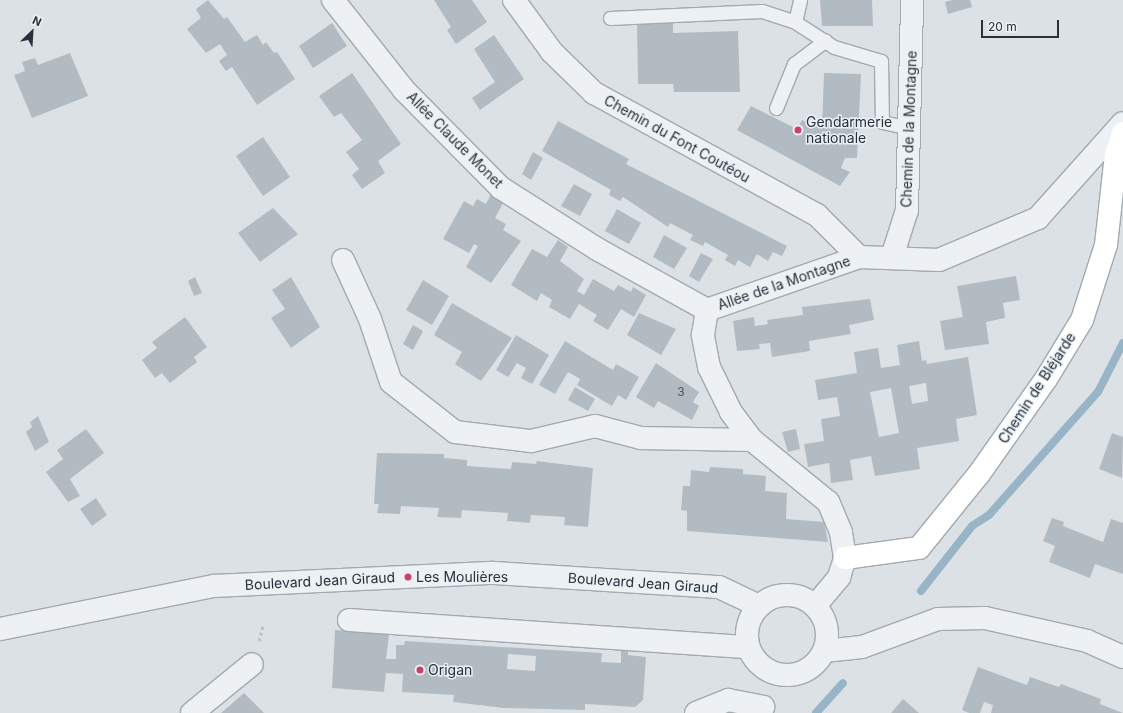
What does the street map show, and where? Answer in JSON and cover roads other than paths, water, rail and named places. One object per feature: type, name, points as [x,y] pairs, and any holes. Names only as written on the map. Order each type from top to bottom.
[{"type":"street","name":"Allée Claude Monet","points":[[333,0],[404,90],[501,188],[597,249],[707,310]]},
{"type":"street","name":"Chemin du Font Coutéou","points":[[514,0],[552,52],[594,93],[817,215],[859,257]]},
{"type":"street","name":"Chemin de la Montagne","points":[[892,257],[907,210],[912,0]]},
{"type":"street","name":"Allée de la Montagne","points":[[815,606],[839,577],[845,558],[841,532],[828,502],[752,440],[731,412],[709,367],[703,335],[707,310],[859,257],[892,257],[939,260],[1038,218],[1123,123]]},
{"type":"street","name":"Chemin de Bléjarde","points":[[845,558],[919,548],[979,474],[1046,379],[1082,320],[1106,245],[1116,155],[1123,133]]},
{"type":"street","points":[[343,260],[370,319],[391,382],[455,432],[531,441],[595,426],[641,438],[752,440]]},
{"type":"street","name":"Boulevard Jean Giraud","points":[[0,629],[214,586],[494,573],[719,587],[759,606]]},
{"type":"street","points":[[787,595],[815,606],[826,627],[824,651],[819,660],[801,674],[778,675],[759,665],[748,647],[746,632],[759,606],[787,595]]},
{"type":"street","points":[[824,651],[862,647],[938,619],[985,618],[1087,641],[1123,657]]},
{"type":"street","points":[[349,620],[748,647]]},
{"type":"street","points":[[192,713],[252,664]]},
{"type":"street","points":[[696,713],[728,700],[762,710],[778,675]]},
{"type":"lane","points":[[795,22],[800,0]]},
{"type":"lane","points":[[610,18],[762,11],[795,22],[825,41],[881,61],[882,122],[910,128]]},
{"type":"lane","points":[[776,108],[794,64],[825,41]]},
{"type":"waterway","points":[[921,591],[972,526],[989,515],[1098,392],[1123,343]]},
{"type":"waterway","points":[[816,713],[843,683]]},
{"type":"place","name":"Gendarmerie nationale","points":[[798,130]]},
{"type":"place","name":"Les Moulières","points":[[408,577]]},
{"type":"place","name":"Origan","points":[[420,670]]}]
